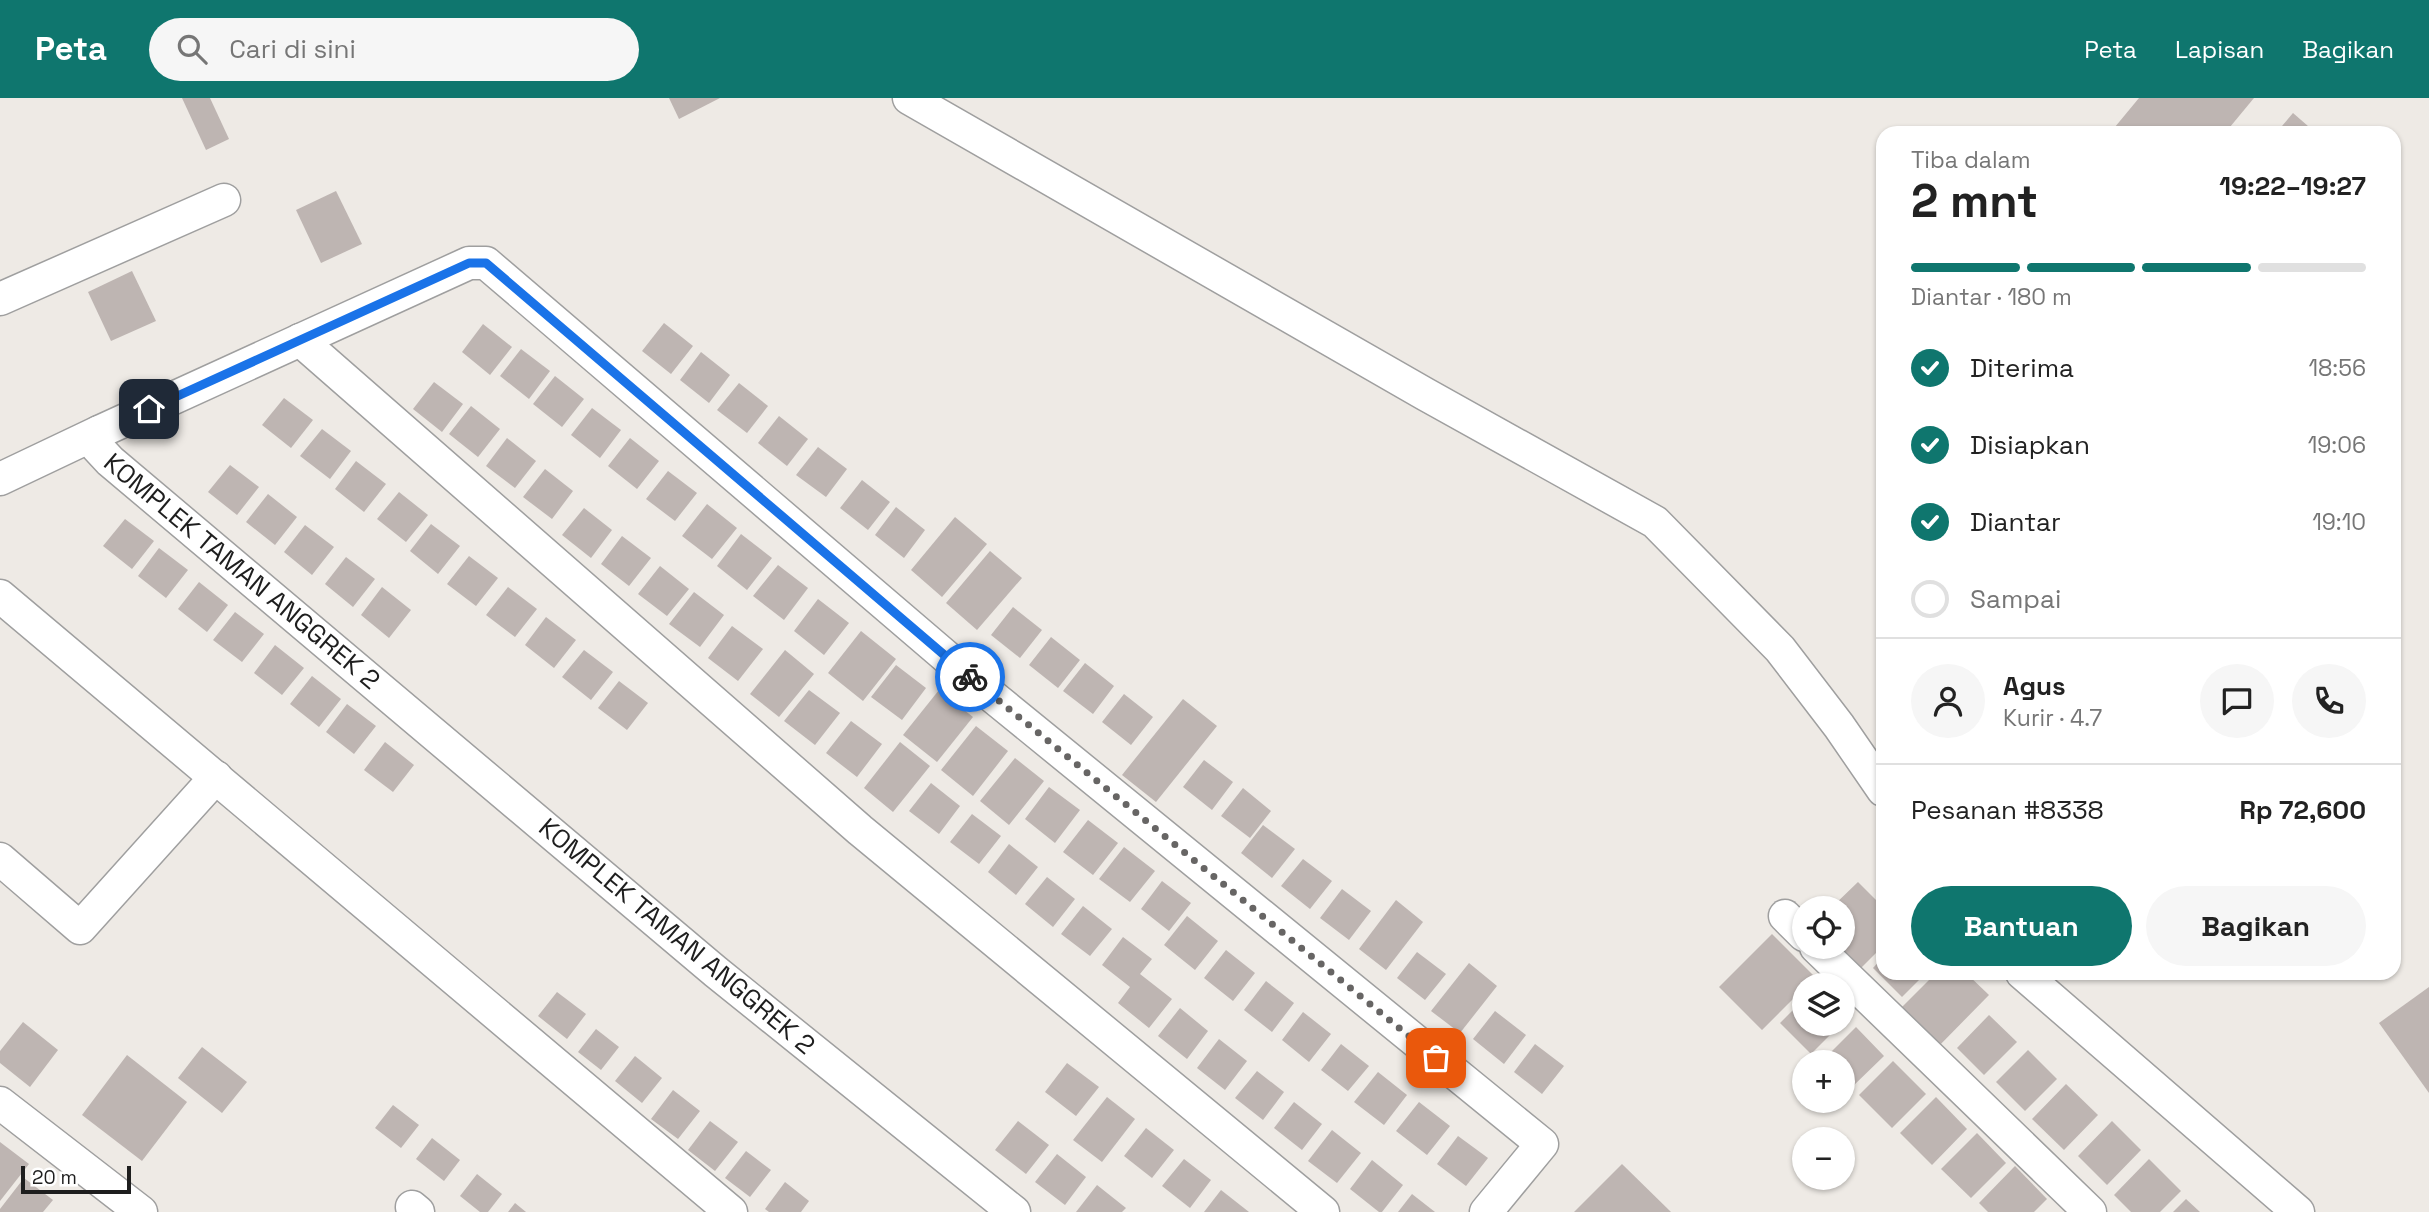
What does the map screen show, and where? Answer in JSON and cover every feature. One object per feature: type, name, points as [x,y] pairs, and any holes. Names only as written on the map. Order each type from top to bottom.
[{"type":"street","points":[[909,98],[1425,394],[1655,522],[1780,649],[1876,780]]},
{"type":"street","points":[[0,299],[223,200]]},
{"type":"street","name":"KOMPLEK TAMAN ANGGREK 2","points":[[1014,1212],[716,972],[110,461],[97,447],[99,432],[469,263],[486,263],[992,696],[1542,1144],[1486,1212]]},
{"type":"street","points":[[300,340],[860,830],[1323,1212]]},
{"type":"street","points":[[0,479],[99,432]]},
{"type":"street","points":[[0,596],[731,1212]]},
{"type":"street","points":[[0,859],[80,928],[216,777]]},
{"type":"street","points":[[1828,959],[2090,1212]]},
{"type":"street","points":[[2030,980],[2298,1212]]},
{"type":"street","points":[[0,1102],[141,1212]]},
{"type":"building","points":[[182,98],[210,98],[229,139],[206,150]]},
{"type":"building","points":[[669,98],[720,98],[679,119]]},
{"type":"building","points":[[2139,98],[2254,98],[2231,126],[2116,126]]},
{"type":"building","points":[[2293,113],[2308,126],[2282,126]]},
{"type":"building","points":[[336,191],[362,244],[321,263],[296,210]]},
{"type":"building","points":[[132,271],[156,321],[111,341],[88,292]]},
{"type":"building","points":[[664,323],[693,346],[671,374],[642,351]]},
{"type":"building","points":[[483,324],[512,347],[490,375],[462,352]]},
{"type":"building","points":[[521,349],[550,371],[529,399],[500,376]]},
{"type":"building","points":[[701,352],[730,375],[709,403],[680,380]]},
{"type":"building","points":[[555,376],[584,399],[562,427],[533,404]]},
{"type":"building","points":[[434,382],[463,404],[442,432],[413,409]]},
{"type":"building","points":[[739,383],[768,406],[747,433],[717,410]]},
{"type":"building","points":[[284,398],[313,420],[291,448],[262,425]]},
{"type":"building","points":[[471,406],[500,429],[478,457],[449,434]]},
{"type":"building","points":[[592,408],[621,430],[600,458],[571,435]]},
{"type":"building","points":[[779,416],[808,439],[787,466],[758,443]]},
{"type":"building","points":[[322,429],[351,451],[330,479],[300,456]]},
{"type":"building","points":[[507,438],[536,461],[515,488],[486,466]]},
{"type":"building","points":[[630,438],[659,461],[637,489],[608,466]]},
{"type":"building","points":[[818,447],[847,469],[826,497],[796,475]]},
{"type":"building","points":[[356,461],[386,484],[364,512],[335,489]]},
{"type":"building","points":[[230,465],[259,487],[237,515],[208,492]]},
{"type":"building","points":[[545,469],[573,491],[552,519],[523,497]]},
{"type":"building","points":[[668,471],[697,493],[675,521],[646,499]]},
{"type":"building","points":[[862,480],[890,502],[868,530],[840,508]]},
{"type":"building","points":[[399,492],[428,515],[406,542],[377,519]]},
{"type":"building","points":[[268,494],[297,517],[275,545],[246,522]]},
{"type":"building","points":[[707,504],[737,528],[712,559],[682,536]]},
{"type":"building","points":[[896,507],[925,530],[904,558],[875,535]]},
{"type":"building","points":[[584,508],[612,530],[591,558],[562,535]]},
{"type":"building","points":[[955,517],[987,544],[942,597],[911,570]]},
{"type":"building","points":[[125,519],[154,541],[132,569],[103,546]]},
{"type":"building","points":[[431,524],[460,546],[438,574],[410,551]]},
{"type":"building","points":[[305,525],[334,547],[312,575],[284,552]]},
{"type":"building","points":[[741,534],[772,558],[747,590],[717,566]]},
{"type":"building","points":[[622,536],[651,558],[629,586],[601,564]]},
{"type":"building","points":[[159,548],[188,570],[166,598],[138,576]]},
{"type":"building","points":[[990,551],[1022,578],[977,630],[946,603]]},
{"type":"building","points":[[469,556],[498,578],[476,606],[447,584]]},
{"type":"building","points":[[346,557],[375,579],[353,607],[325,584]]},
{"type":"building","points":[[778,565],[808,588],[784,620],[753,596]]},
{"type":"building","points":[[660,566],[689,589],[667,616],[638,594]]},
{"type":"building","points":[[199,582],[228,605],[207,632],[178,609]]},
{"type":"building","points":[[382,587],[411,610],[389,638],[361,615]]},
{"type":"building","points":[[508,587],[537,609],[515,637],[486,615]]},
{"type":"building","points":[[694,592],[724,615],[700,647],[669,624]]},
{"type":"building","points":[[818,599],[849,623],[824,655],[794,631]]},
{"type":"building","points":[[1013,607],[1042,630],[1020,658],[991,635]]},
{"type":"building","points":[[235,612],[264,634],[242,662],[213,640]]},
{"type":"building","points":[[546,617],[576,640],[554,668],[525,645]]},
{"type":"building","points":[[732,626],[763,649],[738,681],[708,658]]},
{"type":"building","points":[[861,631],[896,659],[863,701],[828,673]]},
{"type":"building","points":[[1051,637],[1080,660],[1058,688],[1029,665]]},
{"type":"building","points":[[275,645],[304,668],[282,695],[254,673]]},
{"type":"building","points":[[584,650],[613,672],[591,700],[562,677]]},
{"type":"building","points":[[785,650],[814,674],[779,717],[750,694]]},
{"type":"building","points":[[1085,663],[1114,686],[1093,714],[1063,691]]},
{"type":"building","points":[[896,665],[926,688],[902,720],[871,697]]},
{"type":"building","points":[[312,676],[341,699],[319,727],[290,704]]},
{"type":"building","points":[[619,681],[648,703],[627,730],[598,708]]},
{"type":"building","points":[[809,690],[840,713],[815,745],[784,721]]},
{"type":"building","points":[[939,690],[973,717],[937,762],[903,735]]},
{"type":"building","points":[[1124,694],[1153,717],[1131,745],[1102,722]]},
{"type":"building","points":[[1183,699],[1217,726],[1156,802],[1122,775]]},
{"type":"building","points":[[347,704],[376,726],[354,754],[326,732]]},
{"type":"building","points":[[851,721],[882,744],[857,777],[826,753]]},
{"type":"building","points":[[976,726],[1008,751],[973,796],[941,770]]},
{"type":"building","points":[[385,742],[414,765],[393,792],[364,770]]},
{"type":"building","points":[[900,742],[930,766],[893,812],[864,788]]},
{"type":"building","points":[[1015,758],[1044,781],[1009,825],[980,801]]},
{"type":"building","points":[[1204,760],[1233,782],[1212,810],[1183,787]]},
{"type":"building","points":[[931,783],[960,806],[939,834],[909,811]]},
{"type":"building","points":[[1049,787],[1080,810],[1055,843],[1025,819]]},
{"type":"building","points":[[1243,788],[1271,811],[1250,838],[1221,816]]},
{"type":"building","points":[[972,814],[1001,836],[979,864],[950,842]]},
{"type":"building","points":[[1088,820],[1118,843],[1093,875],[1063,852]]},
{"type":"building","points":[[1263,825],[1295,849],[1272,878],[1241,853]]},
{"type":"building","points":[[1009,844],[1038,867],[1016,895],[988,872]]},
{"type":"building","points":[[1124,847],[1155,871],[1130,902],[1099,879]]},
{"type":"building","points":[[1303,859],[1332,881],[1310,909],[1281,886]]},
{"type":"building","points":[[1047,877],[1075,899],[1053,927],[1025,904]]},
{"type":"building","points":[[1162,881],[1191,903],[1169,931],[1141,909]]},
{"type":"building","points":[[1858,882],[1876,900],[1876,953],[1860,969],[1850,959],[1855,959],[1855,896],[1843,896]]},
{"type":"building","points":[[1342,889],[1371,911],[1349,940],[1320,918]]},
{"type":"building","points":[[1396,900],[1423,922],[1386,970],[1359,949]]},
{"type":"building","points":[[1083,906],[1112,929],[1090,956],[1061,934]]},
{"type":"building","points":[[1187,916],[1218,941],[1195,970],[1164,945]]},
{"type":"building","points":[[1772,934],[1792,954],[1792,959],[1797,959],[1811,973],[1792,973],[1792,1000],[1762,1030],[1719,987]]},
{"type":"building","points":[[1123,937],[1152,959],[1140,974],[1172,999],[1149,1028],[1118,1003],[1130,987],[1102,965]]},
{"type":"building","points":[[1226,950],[1255,973],[1233,1001],[1204,978]]},
{"type":"building","points":[[1417,952],[1446,974],[1425,1000],[1397,978]]},
{"type":"building","points":[[1469,963],[1497,986],[1460,1033],[1431,1011]]},
{"type":"building","points":[[1885,980],[1919,980],[1902,997]]},
{"type":"building","points":[[1929,980],[1973,980],[1989,995],[1934,1051],[1896,1013]]},
{"type":"building","points":[[1266,981],[1294,1003],[1272,1032],[1244,1010]]},
{"type":"building","points":[[2429,987],[2429,1093],[2379,1023]]},
{"type":"building","points":[[557,992],[586,1014],[567,1039],[538,1016]]},
{"type":"building","points":[[1180,1008],[1208,1031],[1187,1059],[1158,1036]]},
{"type":"building","points":[[1495,1011],[1526,1035],[1504,1064],[1473,1039]]},
{"type":"building","points":[[1792,1011],[1792,1035],[1780,1023]]},
{"type":"building","points":[[1303,1012],[1331,1034],[1309,1062],[1282,1040]]},
{"type":"building","points":[[1989,1015],[2017,1042],[1984,1075],[1957,1048]]},
{"type":"building","points":[[23,1022],[58,1050],[30,1087],[0,1063],[0,1051]]},
{"type":"building","points":[[1855,1028],[1884,1056],[1855,1084],[1855,1050],[1833,1050],[1847,1036],[1855,1036]]},
{"type":"building","points":[[596,1029],[619,1047],[601,1070],[578,1052]]},
{"type":"building","points":[[1793,1036],[1829,1036],[1815,1050],[1807,1050]]},
{"type":"building","points":[[1219,1039],[1247,1061],[1225,1090],[1197,1068]]},
{"type":"building","points":[[1341,1044],[1369,1066],[1348,1091],[1321,1070]]},
{"type":"building","points":[[1535,1044],[1564,1066],[1542,1094],[1514,1072]]},
{"type":"building","points":[[202,1047],[247,1082],[222,1113],[178,1078]]},
{"type":"building","points":[[2028,1050],[2057,1079],[2025,1111],[1996,1082]]},
{"type":"building","points":[[127,1055],[187,1102],[142,1161],[82,1115]]},
{"type":"building","points":[[635,1056],[662,1078],[642,1103],[615,1081]]},
{"type":"building","points":[[1893,1061],[1926,1094],[1892,1128],[1859,1095]]},
{"type":"building","points":[[1067,1063],[1099,1087],[1076,1116],[1045,1092]]},
{"type":"building","points":[[1257,1071],[1284,1092],[1263,1120],[1235,1098]]},
{"type":"building","points":[[1378,1072],[1407,1095],[1384,1125],[1354,1102]]},
{"type":"building","points":[[2066,1084],[2098,1115],[2064,1150],[2032,1119]]},
{"type":"building","points":[[673,1090],[700,1111],[678,1139],[651,1119]]},
{"type":"building","points":[[1107,1097],[1135,1119],[1102,1162],[1073,1140]]},
{"type":"building","points":[[1936,1097],[1967,1129],[1932,1165],[1900,1133]]},
{"type":"building","points":[[1294,1102],[1322,1124],[1302,1150],[1274,1128]]},
{"type":"building","points":[[1419,1102],[1450,1126],[1427,1155],[1396,1131]]},
{"type":"building","points":[[393,1105],[419,1125],[401,1148],[375,1128]]},
{"type":"building","points":[[710,1121],[738,1142],[715,1171],[688,1150]]},
{"type":"building","points":[[1018,1121],[1049,1145],[1026,1174],[995,1150]]},
{"type":"building","points":[[2112,1121],[2141,1150],[2107,1185],[2078,1156]]},
{"type":"building","points":[[1146,1128],[1174,1150],[1152,1178],[1124,1156]]},
{"type":"building","points":[[1332,1130],[1361,1153],[1337,1183],[1308,1161]]},
{"type":"building","points":[[1977,1133],[2006,1163],[1971,1198],[1941,1169]]},
{"type":"building","points":[[1458,1136],[1488,1158],[1466,1186],[1437,1164]]},
{"type":"building","points":[[432,1138],[460,1160],[444,1181],[416,1159]]},
{"type":"building","points":[[0,1142],[29,1164],[0,1201]]},
{"type":"building","points":[[746,1151],[771,1170],[750,1197],[725,1178]]},
{"type":"building","points":[[1057,1154],[1086,1177],[1065,1205],[1035,1182]]},
{"type":"building","points":[[1184,1159],[1211,1180],[1190,1208],[1162,1186]]},
{"type":"building","points":[[2149,1159],[2181,1191],[2160,1212],[2131,1212],[2114,1195]]},
{"type":"building","points":[[1372,1160],[1403,1185],[1382,1212],[1350,1189]]},
{"type":"building","points":[[1622,1164],[1671,1212],[1574,1212]]},
{"type":"building","points":[[2015,1166],[2047,1199],[2034,1212],[1988,1212],[1979,1203]]},
{"type":"building","points":[[477,1174],[502,1194],[488,1212],[480,1212],[460,1196]]},
{"type":"building","points":[[24,1178],[53,1200],[43,1212],[0,1212],[0,1209]]},
{"type":"building","points":[[785,1182],[809,1201],[801,1212],[769,1212],[765,1209]]},
{"type":"building","points":[[1097,1185],[1126,1208],[1122,1212],[1076,1212]]},
{"type":"building","points":[[1221,1190],[1249,1212],[1204,1212]]},
{"type":"building","points":[[1412,1194],[1435,1212],[1398,1212]]},
{"type":"building","points":[[2186,1199],[2200,1212],[2173,1212]]},
{"type":"building","points":[[515,1203],[526,1212],[508,1212]]},
{"type":"way so far","points":[[970,677],[1436,1058]]},
{"type":"route","points":[[149,409],[469,263],[486,263],[970,677]]}]
